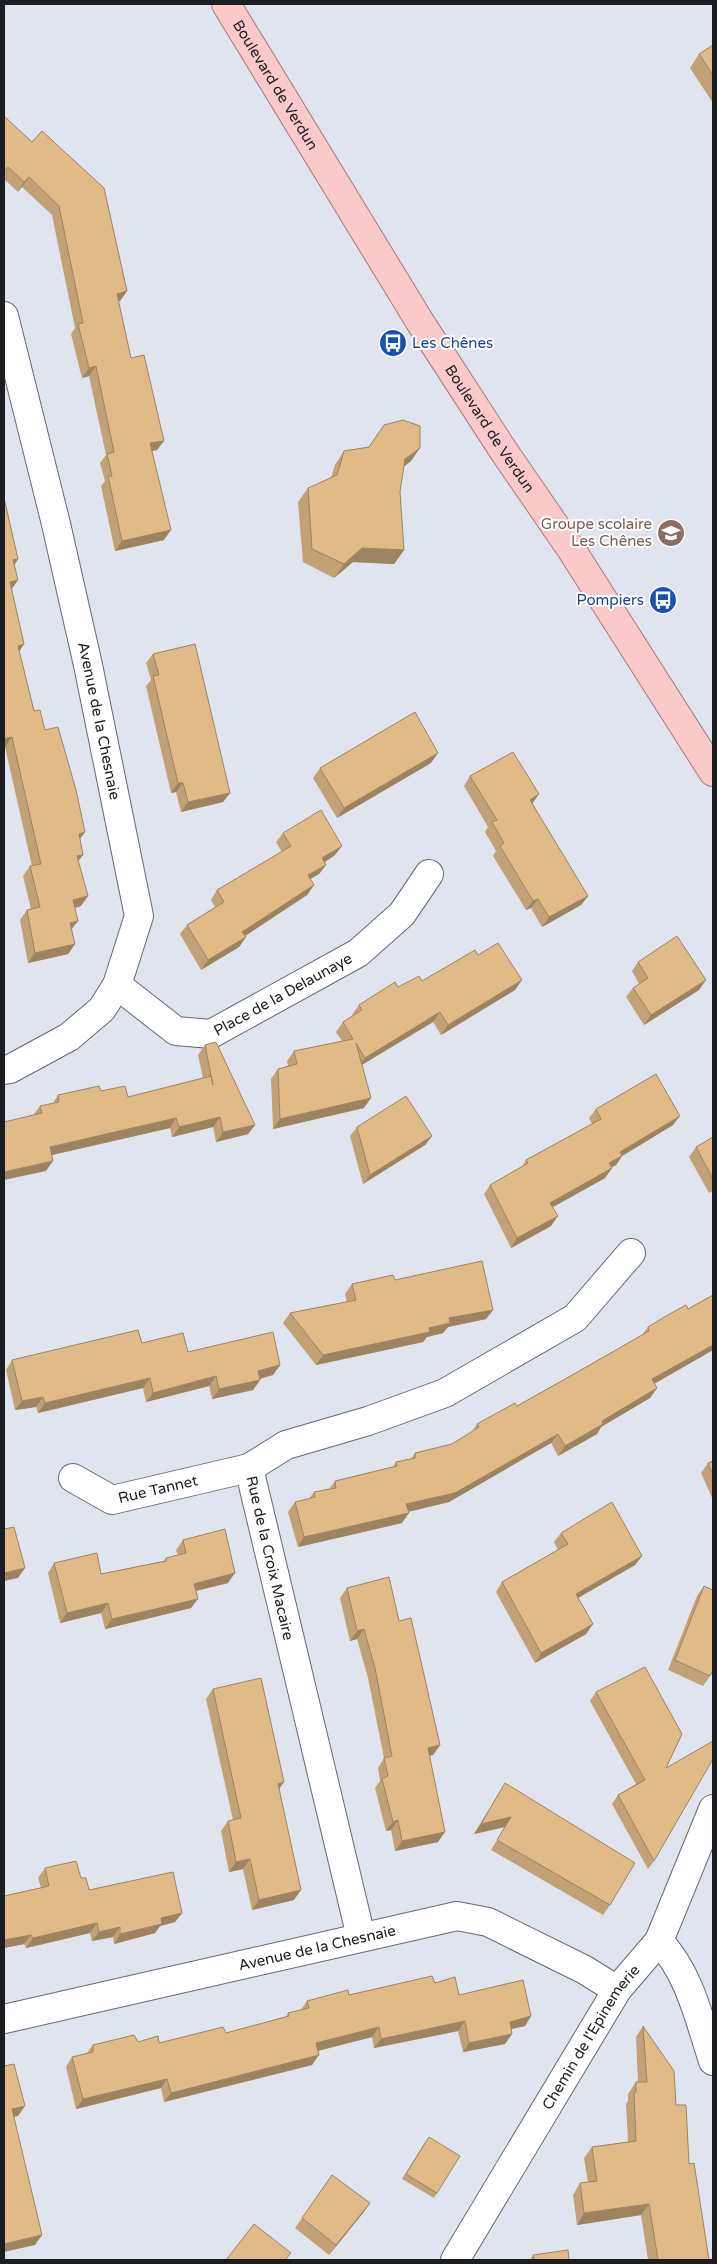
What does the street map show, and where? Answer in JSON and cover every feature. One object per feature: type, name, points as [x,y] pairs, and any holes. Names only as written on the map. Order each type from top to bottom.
[{"type":"main road","name":"Boulevard de Verdun","points":[[226,4],[420,322],[496,439],[571,549],[713,772]]},
{"type":"street","name":"Avenue de la Chesnaie","points":[[4,316],[56,524],[88,665],[139,916],[117,985],[102,1009],[70,1037],[10,1069],[4,1070]]},
{"type":"street","name":"Place de la Delaunaye","points":[[117,985],[176,1031],[211,1034],[358,953],[402,914],[429,874]]},
{"type":"street","name":"Rue de la Croix Macaire","points":[[361,1937],[249,1468],[286,1444],[368,1421],[445,1393],[575,1318],[631,1253]]},
{"type":"street","name":"Rue Tannet","points":[[73,1478],[112,1500],[249,1468]]},
{"type":"street","name":"Chemin de l'Epinemerie","points":[[455,2260],[617,1990],[659,1941],[713,1809]]},
{"type":"street","name":"Avenue de la Chesnaie","points":[[4,2019],[457,1916],[488,1922],[585,1970],[617,1990]]},
{"type":"street","points":[[659,1941],[671,1954],[684,1974],[713,2061]]},
{"type":"building","points":[[713,45],[713,75],[699,54]]},
{"type":"building","points":[[4,116],[32,142],[42,131],[104,188],[127,291],[117,294],[131,358],[144,355],[164,441],[150,443],[171,530],[122,541],[108,476],[112,476],[107,454],[114,452],[96,366],[89,368],[78,324],[83,323],[59,206],[29,177],[24,182],[8,167],[4,172]]},
{"type":"building","points":[[403,420],[420,426],[420,448],[405,459],[400,492],[404,550],[362,548],[344,564],[312,549],[308,488],[337,475],[344,451],[369,447],[384,425]]},
{"type":"building","points":[[4,498],[18,559],[13,560],[18,580],[10,582],[24,644],[18,646],[34,711],[40,710],[45,730],[58,727],[76,790],[85,832],[79,834],[83,855],[77,856],[88,896],[73,900],[78,921],[70,923],[75,944],[35,953],[27,910],[40,907],[30,866],[41,864],[12,737],[4,739]]},
{"type":"building","points":[[195,644],[230,793],[188,802],[183,783],[178,783],[153,676],[159,675],[153,654]]},
{"type":"building","points":[[415,712],[438,753],[344,808],[320,768]]},
{"type":"building","points":[[513,752],[539,794],[530,800],[588,896],[549,917],[538,899],[533,901],[500,846],[504,843],[492,822],[497,820],[470,776]]},
{"type":"building","points":[[321,810],[342,846],[322,858],[326,865],[308,875],[314,885],[242,932],[246,937],[208,960],[187,925],[224,902],[217,890],[291,846],[283,833]]},
{"type":"building","points":[[677,936],[706,980],[651,1015],[633,988],[648,978],[638,962]]},
{"type":"building","points":[[498,943],[522,980],[448,1025],[440,1012],[365,1058],[356,1043],[371,1098],[280,1119],[278,1069],[297,1064],[294,1051],[353,1039],[343,1022],[362,1010],[359,1005],[395,982],[398,987],[419,976],[422,981],[475,950],[478,955]]},
{"type":"building","points":[[216,1042],[255,1125],[223,1132],[220,1117],[179,1127],[176,1118],[50,1147],[53,1161],[4,1172],[4,1122],[42,1113],[40,1106],[59,1102],[58,1095],[99,1086],[101,1091],[125,1086],[128,1097],[211,1076],[213,1085],[205,1045]]},
{"type":"building","points":[[656,1074],[680,1116],[620,1152],[622,1156],[609,1163],[612,1168],[550,1203],[558,1216],[517,1238],[490,1185],[528,1163],[526,1160],[601,1119],[596,1109]]},
{"type":"building","points":[[406,1096],[432,1136],[370,1175],[357,1127]]},
{"type":"building","points":[[713,1137],[713,1179],[696,1147]]},
{"type":"building","points":[[482,1261],[493,1310],[449,1318],[450,1323],[429,1328],[430,1332],[323,1355],[290,1313],[356,1300],[352,1284],[393,1275],[395,1280]]},
{"type":"building","points":[[713,1295],[713,1345],[652,1379],[657,1388],[602,1421],[603,1424],[565,1446],[558,1434],[455,1493],[406,1504],[409,1513],[304,1537],[295,1502],[315,1497],[314,1492],[336,1488],[335,1481],[397,1466],[396,1462],[415,1458],[415,1453],[452,1444],[479,1427],[477,1424],[515,1403],[517,1406],[574,1374],[649,1331],[648,1327],[666,1316],[686,1305],[688,1309]]},
{"type":"building","points":[[138,1330],[142,1343],[183,1333],[188,1352],[273,1332],[280,1365],[258,1371],[260,1380],[219,1389],[216,1376],[153,1393],[150,1378],[45,1403],[43,1397],[22,1401],[12,1360]]},
{"type":"building","points":[[713,1461],[713,1475],[708,1463]]},
{"type":"building","points":[[612,1502],[642,1556],[576,1594],[593,1624],[541,1653],[502,1582],[568,1544],[561,1533]]},
{"type":"building","points":[[14,1527],[25,1568],[4,1573],[4,1529]]},
{"type":"building","points":[[225,1529],[235,1573],[194,1584],[198,1599],[112,1619],[108,1603],[67,1613],[54,1563],[97,1553],[101,1574],[166,1561],[166,1558],[186,1553],[183,1540]]},
{"type":"building","points":[[389,1577],[399,1621],[411,1618],[440,1745],[428,1748],[445,1832],[402,1841],[398,1820],[393,1822],[382,1779],[388,1776],[384,1758],[392,1756],[375,1668],[364,1629],[357,1631],[347,1588]]},
{"type":"building","points":[[704,1586],[713,1590],[713,1670],[710,1676],[675,1660]]},
{"type":"building","points":[[645,1667],[682,1734],[666,1768],[713,1741],[713,1759],[654,1861],[618,1795],[645,1780],[596,1692]]},
{"type":"building","points":[[261,1678],[284,1782],[278,1784],[301,1890],[259,1900],[250,1859],[236,1862],[228,1821],[241,1818],[213,1689]]},
{"type":"building","points":[[505,1783],[635,1863],[610,1905],[497,1840],[511,1817],[481,1824]]},
{"type":"building","points":[[76,1861],[81,1878],[86,1878],[89,1890],[173,1872],[182,1913],[161,1918],[162,1924],[120,1934],[120,1927],[99,1932],[97,1923],[33,1938],[31,1935],[4,1940],[4,1896],[49,1886],[45,1868]]},
{"type":"building","points":[[432,1976],[435,1983],[455,1977],[459,1995],[523,1980],[531,2016],[510,2022],[512,2034],[469,2043],[465,2021],[381,2039],[379,2027],[316,2043],[319,2055],[171,2093],[167,2079],[83,2099],[72,2057],[93,2052],[93,2045],[134,2035],[138,2042],[158,2036],[159,2043],[223,2027],[226,2033],[289,2016],[288,2013],[309,2008],[307,2001],[348,1990],[349,1995]]},
{"type":"building","points":[[643,2026],[674,2071],[676,2105],[686,2105],[689,2164],[694,2163],[709,2260],[658,2260],[649,2204],[584,2213],[580,2183],[597,2181],[592,2147],[636,2141],[634,2093],[636,2092],[636,2082],[647,2082]]},
{"type":"building","points":[[14,2064],[25,2106],[12,2109],[42,2235],[4,2244],[4,2066]]},
{"type":"building","points":[[429,2137],[460,2156],[437,2193],[406,2174]]},
{"type":"building","points":[[332,2175],[370,2203],[336,2245],[302,2218]]},
{"type":"building","points":[[254,2224],[291,2253],[285,2260],[226,2260]]},
{"type":"building","points":[[568,2250],[569,2260],[534,2260],[533,2255]]},
{"type":"place","name":"Les Chênes","points":[[393,343]]},
{"type":"place","name":"Groupe scolaire Les Chênes","points":[[671,533]]},
{"type":"place","name":"Pompiers","points":[[663,600]]}]
